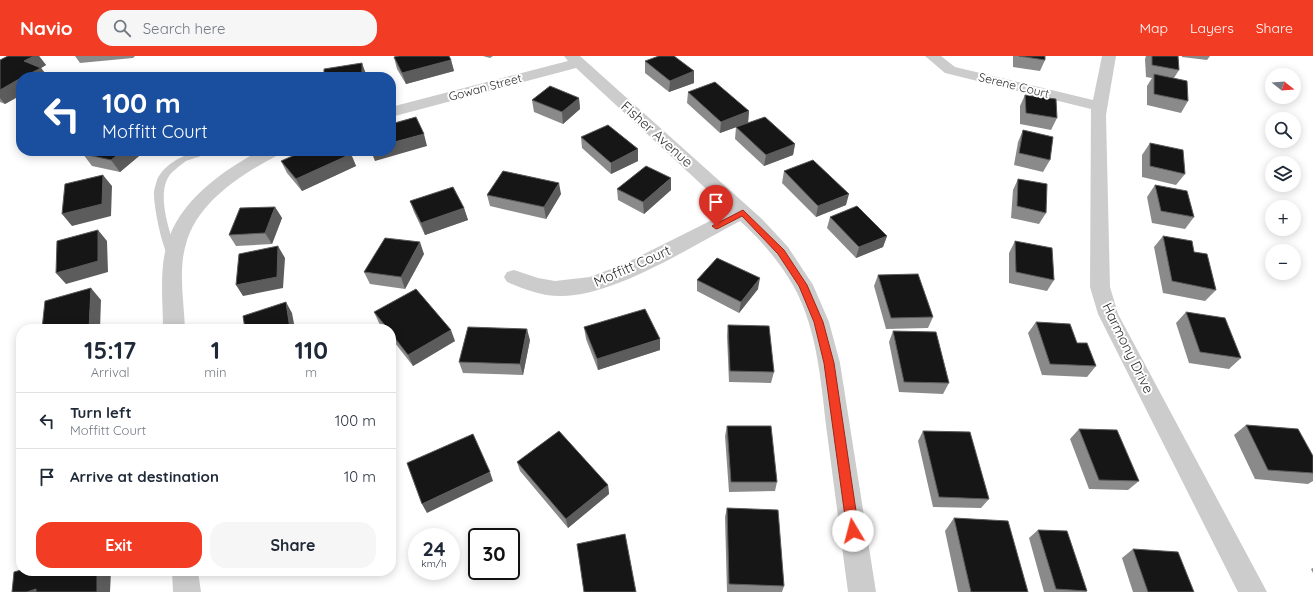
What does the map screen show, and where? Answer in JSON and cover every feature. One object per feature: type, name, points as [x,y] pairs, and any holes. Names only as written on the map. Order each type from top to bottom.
[{"type":"street","name":"Serene Court","points":[[932,56],[950,70],[1099,106]]},
{"type":"street","name":"Harmony Drive","points":[[1109,56],[1098,115],[1100,286],[1108,314],[1253,592]]},
{"type":"street","name":"Gowan Street","points":[[396,111],[575,59]]},
{"type":"street","name":"Fisher Avenue","points":[[575,59],[743,212],[781,252],[803,285],[819,322],[829,363],[862,592]]},
{"type":"street","points":[[174,324],[173,261],[179,237],[185,224],[198,207],[236,173],[264,156]]},
{"type":"street","name":"Moffitt Court","points":[[514,277],[541,287],[562,289],[590,285],[603,281],[651,259],[743,212]]},
{"type":"street","points":[[185,576],[187,592]]},
{"type":"lane","points":[[173,261],[158,205],[159,188],[162,177],[177,163],[193,156]]},
{"type":"building","points":[[8,56],[34,56],[24,61],[41,68],[33,72],[16,72],[16,81],[0,90],[0,60]]},
{"type":"building","points":[[449,56],[451,60],[402,73],[394,57]]},
{"type":"building","points":[[659,56],[674,56],[694,71],[670,81],[645,61]]},
{"type":"building","points":[[1019,56],[1045,56],[1045,60]]},
{"type":"building","points":[[1152,56],[1178,56],[1179,70],[1152,65]]},
{"type":"building","points":[[362,63],[362,72],[324,72],[324,69]]},
{"type":"building","points":[[1154,74],[1187,81],[1188,101],[1154,94]]},
{"type":"building","points":[[715,82],[749,111],[721,122],[688,92]]},
{"type":"building","points":[[550,86],[579,98],[562,112],[532,100]]},
{"type":"building","points":[[1025,95],[1056,99],[1057,118],[1026,113]]},
{"type":"building","points":[[416,117],[424,134],[396,142],[396,123]]},
{"type":"building","points":[[765,117],[795,144],[766,155],[736,127]]},
{"type":"building","points":[[608,125],[638,149],[611,163],[581,137]]},
{"type":"building","points":[[1023,130],[1053,137],[1050,160],[1019,153]]},
{"type":"building","points":[[1150,143],[1183,150],[1185,174],[1150,166]]},
{"type":"building","points":[[92,156],[116,156],[111,160]]},
{"type":"building","points":[[292,156],[347,156],[296,179],[281,161]]},
{"type":"building","points":[[813,160],[849,194],[818,206],[784,171]]},
{"type":"building","points":[[646,166],[671,178],[643,202],[617,189]]},
{"type":"building","points":[[503,171],[559,183],[544,207],[487,195]]},
{"type":"building","points":[[103,175],[102,204],[62,214],[65,184]]},
{"type":"building","points":[[1018,179],[1047,184],[1046,213],[1017,206]]},
{"type":"building","points":[[1155,185],[1187,191],[1194,217],[1161,211]]},
{"type":"building","points":[[453,187],[464,208],[421,223],[410,201]]},
{"type":"building","points":[[857,206],[887,236],[859,247],[830,217]]},
{"type":"building","points":[[275,207],[265,233],[229,235],[240,208]]},
{"type":"building","points":[[98,230],[98,261],[56,273],[57,241]]},
{"type":"building","points":[[1163,236],[1192,241],[1194,252],[1207,254],[1216,290],[1172,281]]},
{"type":"building","points":[[385,238],[420,242],[401,277],[364,272]]},
{"type":"building","points":[[1015,241],[1052,248],[1054,280],[1016,272]]},
{"type":"building","points":[[278,246],[277,277],[236,285],[239,254]]},
{"type":"building","points":[[717,258],[760,278],[741,302],[697,280]]},
{"type":"building","points":[[918,274],[933,317],[891,318],[878,275]]},
{"type":"building","points":[[91,288],[89,324],[43,324],[45,301]]},
{"type":"building","points":[[416,289],[451,330],[408,355],[396,339],[396,324],[384,324],[374,312]]},
{"type":"building","points":[[286,302],[289,324],[244,324],[243,316]]},
{"type":"building","points":[[645,309],[660,339],[597,359],[584,327]]},
{"type":"building","points":[[1186,312],[1225,318],[1241,358],[1200,352]]},
{"type":"building","points":[[1036,322],[1070,324],[1077,343],[1087,343],[1096,366],[1050,364]]},
{"type":"building","points":[[728,325],[769,326],[774,372],[730,371]]},
{"type":"building","points":[[468,327],[527,329],[520,364],[459,362]]},
{"type":"building","points":[[893,331],[936,332],[949,383],[904,382]]},
{"type":"building","points":[[1246,425],[1298,429],[1313,456],[1313,473],[1268,470]]},
{"type":"building","points":[[727,426],[771,426],[777,482],[731,482]]},
{"type":"building","points":[[1079,429],[1117,430],[1139,481],[1099,480]]},
{"type":"building","points":[[559,431],[608,485],[566,519],[517,462]]},
{"type":"building","points":[[923,431],[970,432],[989,499],[939,497]]},
{"type":"building","points":[[473,434],[490,472],[422,504],[407,463]]},
{"type":"building","points":[[727,508],[778,510],[784,586],[729,584]]},
{"type":"building","points":[[954,518],[1008,521],[1028,592],[971,592]]},
{"type":"building","points":[[1038,530],[1067,531],[1087,591],[1056,589]]},
{"type":"building","points":[[625,534],[636,592],[584,592],[577,544]]},
{"type":"building","points":[[1133,549],[1178,552],[1194,592],[1148,592]]},
{"type":"building","points":[[16,571],[16,576],[97,576],[97,592],[36,592],[36,589],[27,592],[12,592],[14,572]]},
{"type":"route","points":[[716,226],[743,212],[781,252],[803,285],[819,322],[829,363],[853,531]]}]
